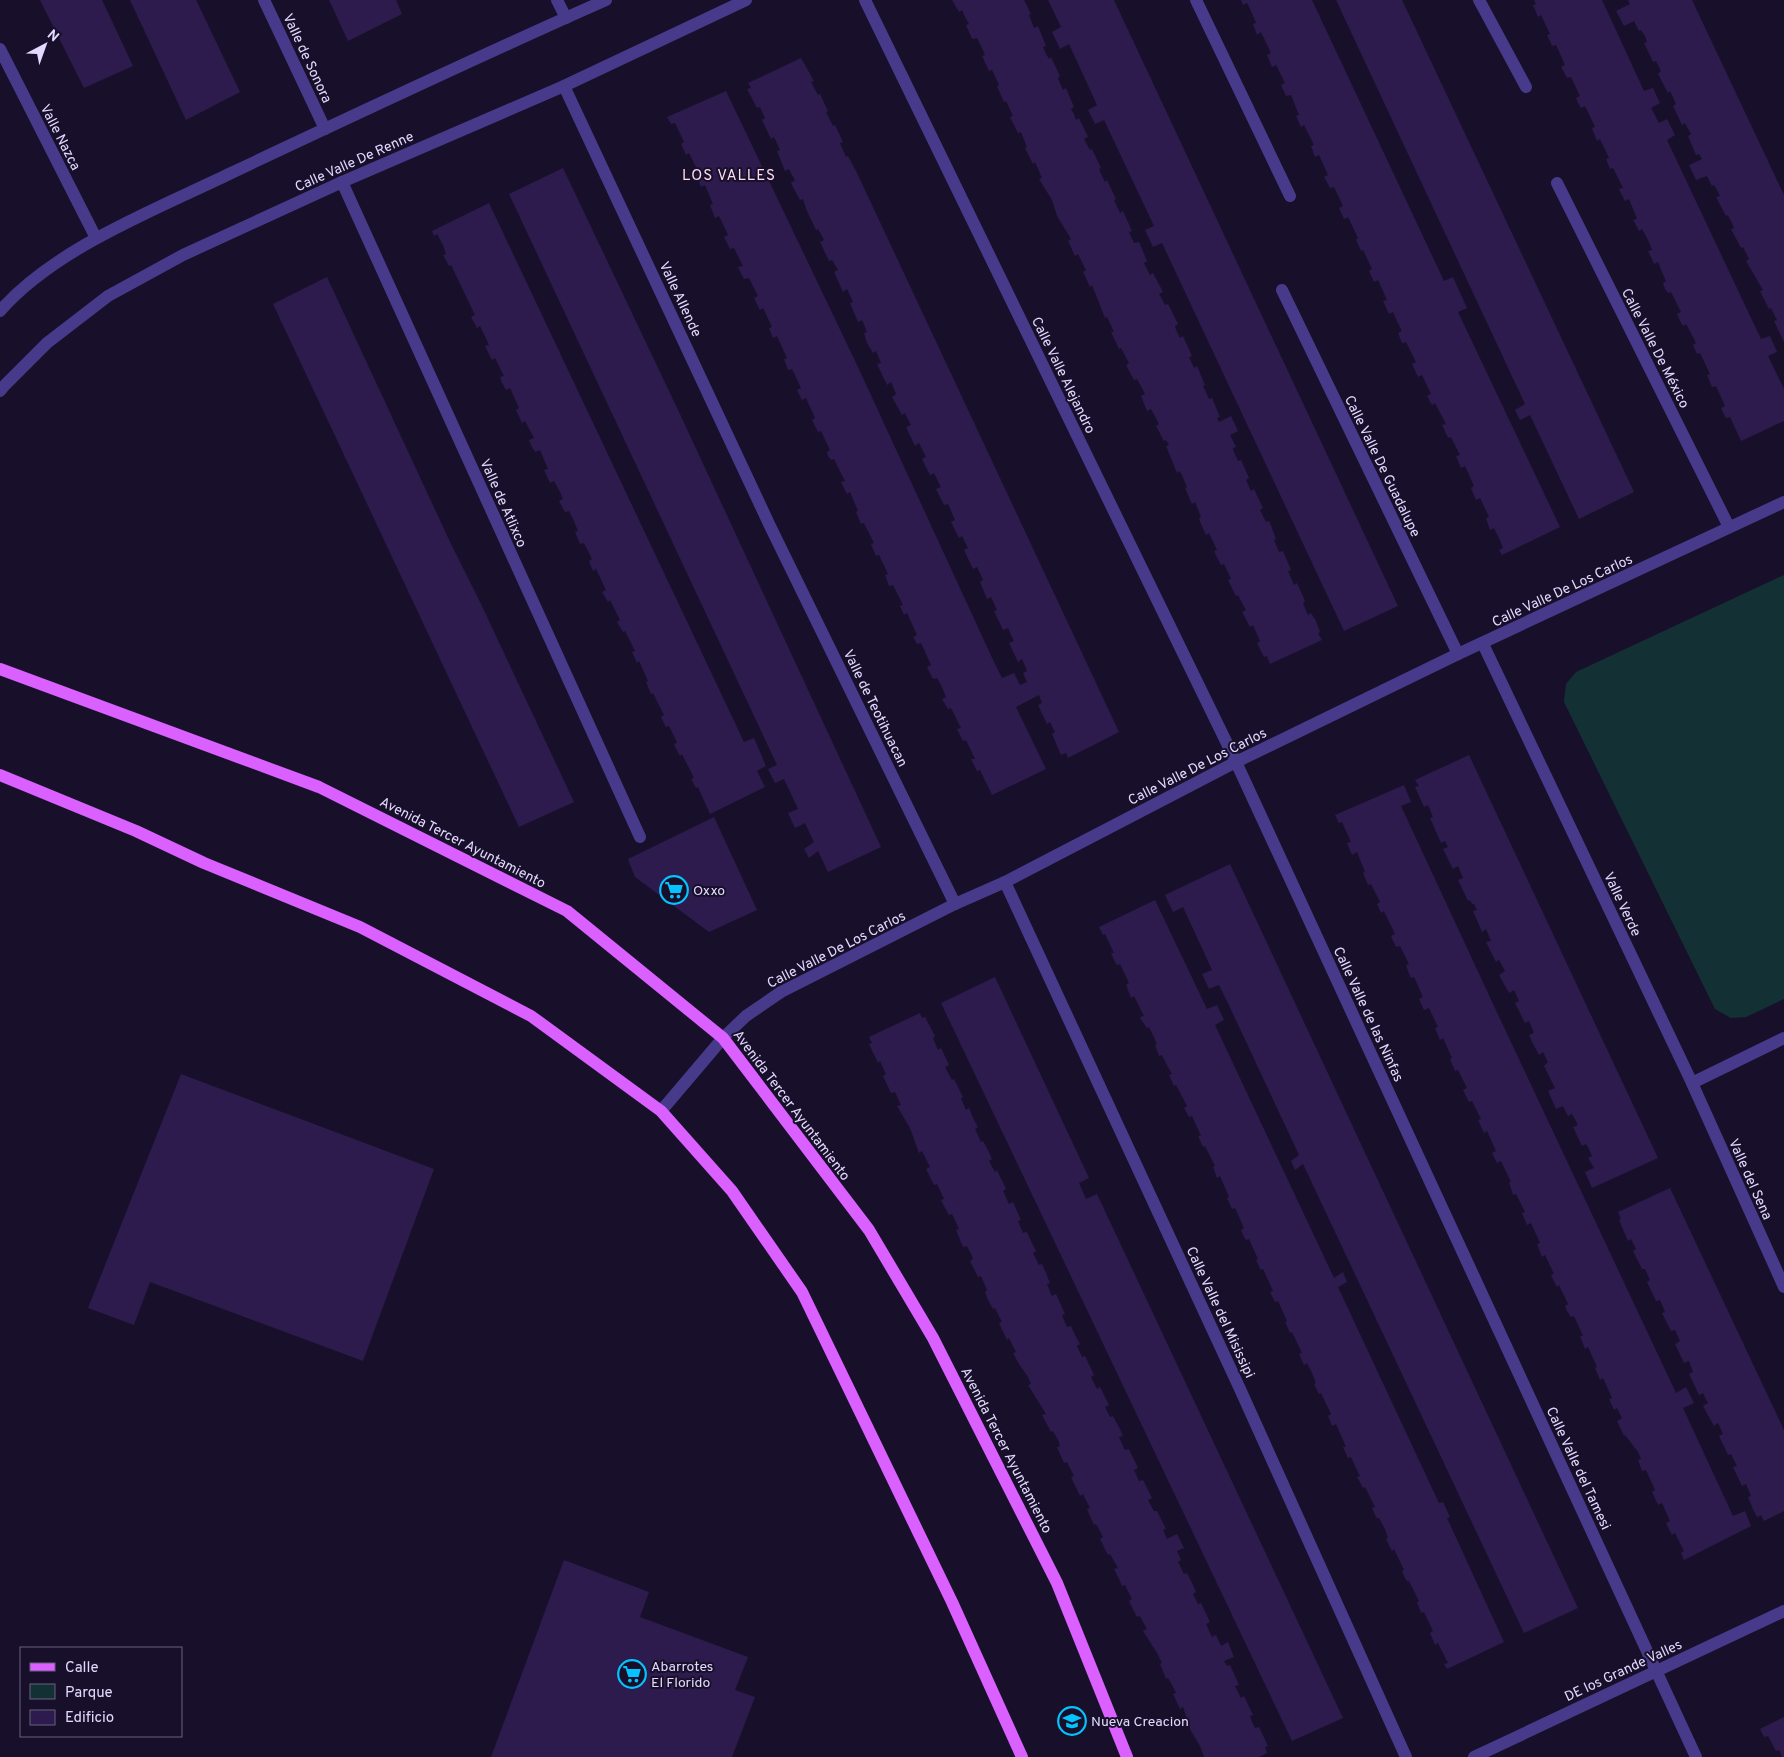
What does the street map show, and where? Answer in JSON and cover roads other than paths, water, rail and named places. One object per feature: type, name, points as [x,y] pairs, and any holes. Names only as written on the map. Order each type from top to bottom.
[{"type":"main road","name":"Avenida Tercer Ayuntamiento","points":[[0,669],[319,787],[567,911],[723,1038],[869,1230],[934,1338],[1057,1583],[1127,1757]]},
{"type":"main road","points":[[0,775],[136,831],[204,863],[360,927],[531,1016],[661,1111],[732,1191],[802,1292],[952,1602],[1022,1757]]},
{"type":"street","name":"Valle de Sonora","points":[[264,0],[325,128]]},
{"type":"street","points":[[557,0],[566,18]]},
{"type":"street","points":[[0,311],[38,276],[96,238],[325,128],[606,0]]},
{"type":"street","name":"Calle Valle De Renne","points":[[0,391],[47,344],[108,296],[183,256],[342,182],[564,86],[746,0]]},
{"type":"street","name":"Calle Valle Alejandro","points":[[865,0],[1236,762]]},
{"type":"street","points":[[1196,0],[1290,196]]},
{"type":"street","points":[[1480,0],[1526,87]]},
{"type":"street","name":"Valle Nazca","points":[[0,49],[96,238]]},
{"type":"street","name":"Valle Allende","points":[[564,86],[770,526]]},
{"type":"street","name":"Valle de Atlixco","points":[[342,182],[640,837]]},
{"type":"street","name":"Calle Valle De México","points":[[1557,183],[1729,527]]},
{"type":"street","name":"Calle Valle De Guadalupe","points":[[1282,290],[1458,654]]},
{"type":"street","name":"Calle Valle De Los Carlos","points":[[661,1111],[723,1038],[746,1016],[781,992],[955,904],[1005,882],[1236,762],[1458,654],[1483,644],[1784,502]]},
{"type":"street","name":"Valle de Teotihuacan","points":[[770,526],[955,904]]},
{"type":"street","name":"Valle Verde","points":[[1483,644],[1692,1084]]},
{"type":"street","name":"Calle Valle de las Ninfas","points":[[1236,762],[1474,1278]]},
{"type":"street","name":"Calle Valle del Misissipi","points":[[1005,882],[1240,1389],[1406,1757]]},
{"type":"street","points":[[1692,1084],[1784,1038]]},
{"type":"street","name":"Valle del Sena","points":[[1692,1084],[1784,1287]]},
{"type":"street","name":"Calle Valle del Tamesi","points":[[1474,1278],[1696,1757]]},
{"type":"street","name":"DE los Grande Valles","points":[[1474,1757],[1784,1611]]},
{"type":"place","name":"Oxxo","points":[[674,890]]},
{"type":"place","name":"Abarrotes El Florido","points":[[632,1674]]},
{"type":"place","name":"Nueva Creacion","points":[[1072,1721]]},
{"type":"district","name":"LOS VALLES","points":[[729,175]]}]
